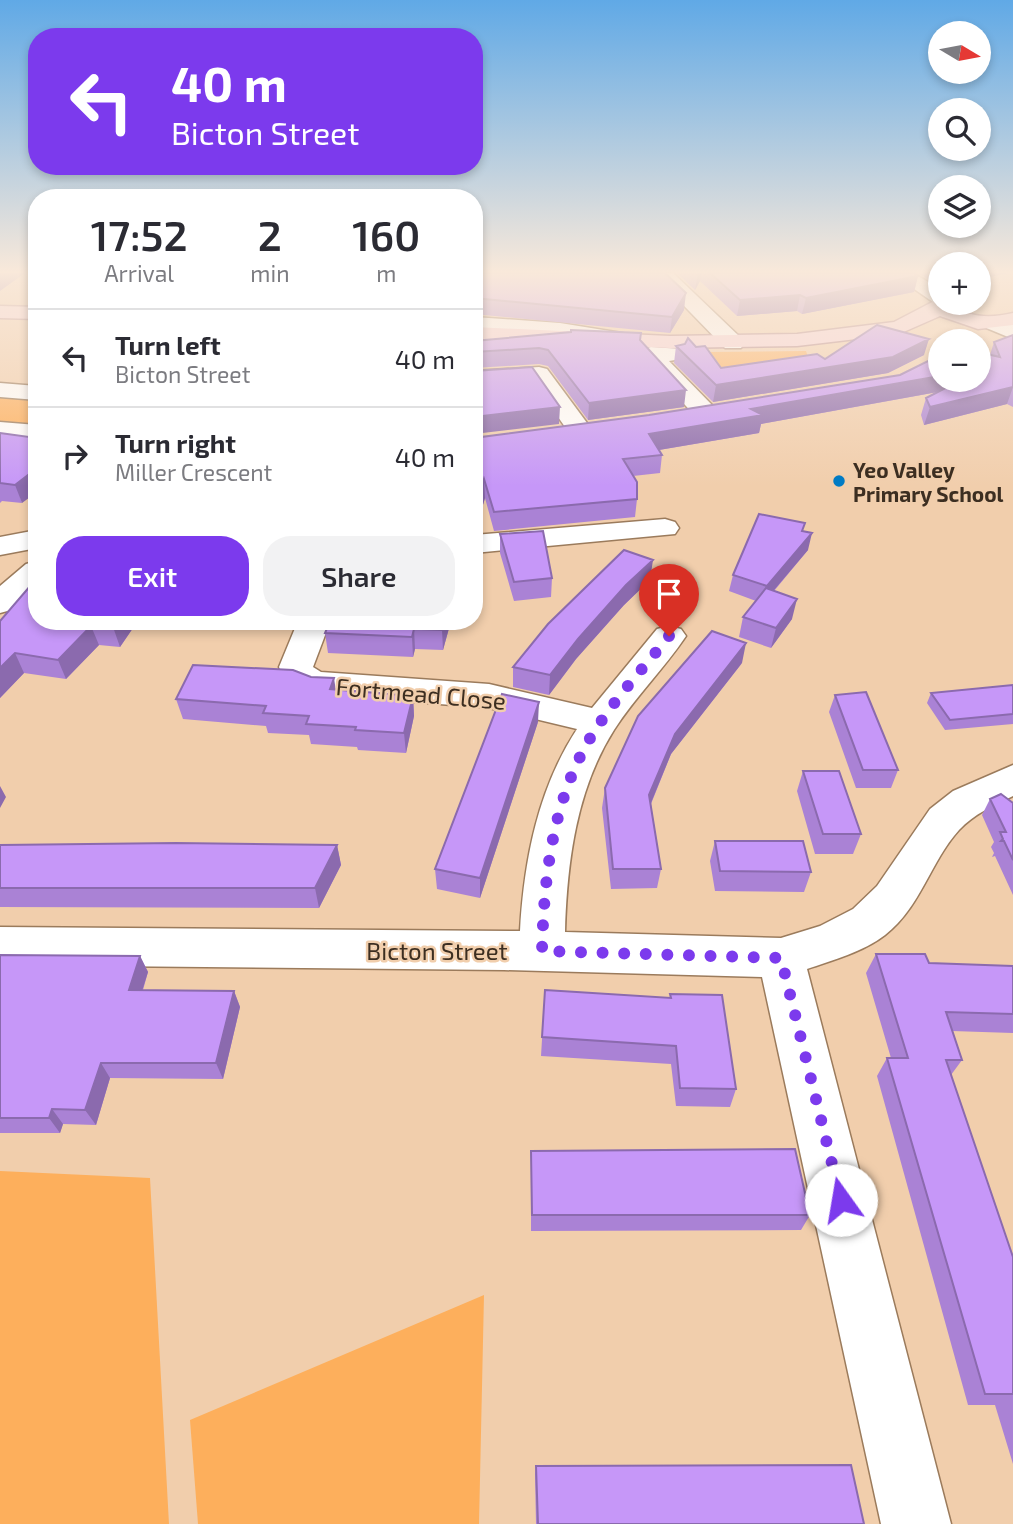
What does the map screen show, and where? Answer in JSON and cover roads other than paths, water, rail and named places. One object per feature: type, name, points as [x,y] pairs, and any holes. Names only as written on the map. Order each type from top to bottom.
[{"type":"main road","points":[[581,344],[647,351],[713,344]]},
{"type":"street","points":[[626,344],[647,351],[694,414],[731,408]]},
{"type":"street","points":[[483,377],[539,374],[581,432]]},
{"type":"street","points":[[0,390],[28,392]]},
{"type":"street","points":[[554,435],[607,428]]},
{"type":"street","points":[[0,429],[28,432]]},
{"type":"street","points":[[483,543],[664,528]]},
{"type":"street","points":[[0,546],[28,541]]},
{"type":"street","points":[[0,603],[28,578]]},
{"type":"street","name":"Fortmead Close","points":[[311,630],[296,667],[300,676],[315,683],[489,696],[600,722]]},
{"type":"street","points":[[542,951],[544,889],[556,823],[575,770],[600,722],[672,635]]},
{"type":"street","name":"Bicton Street","points":[[0,946],[542,951],[781,958],[833,941],[869,922],[893,899],[944,820],[967,801],[1013,779]]},
{"type":"street","points":[[781,958],[916,1524]]},
{"type":"place","name":"Yeo Valley Primary School","points":[[839,481]]}]
